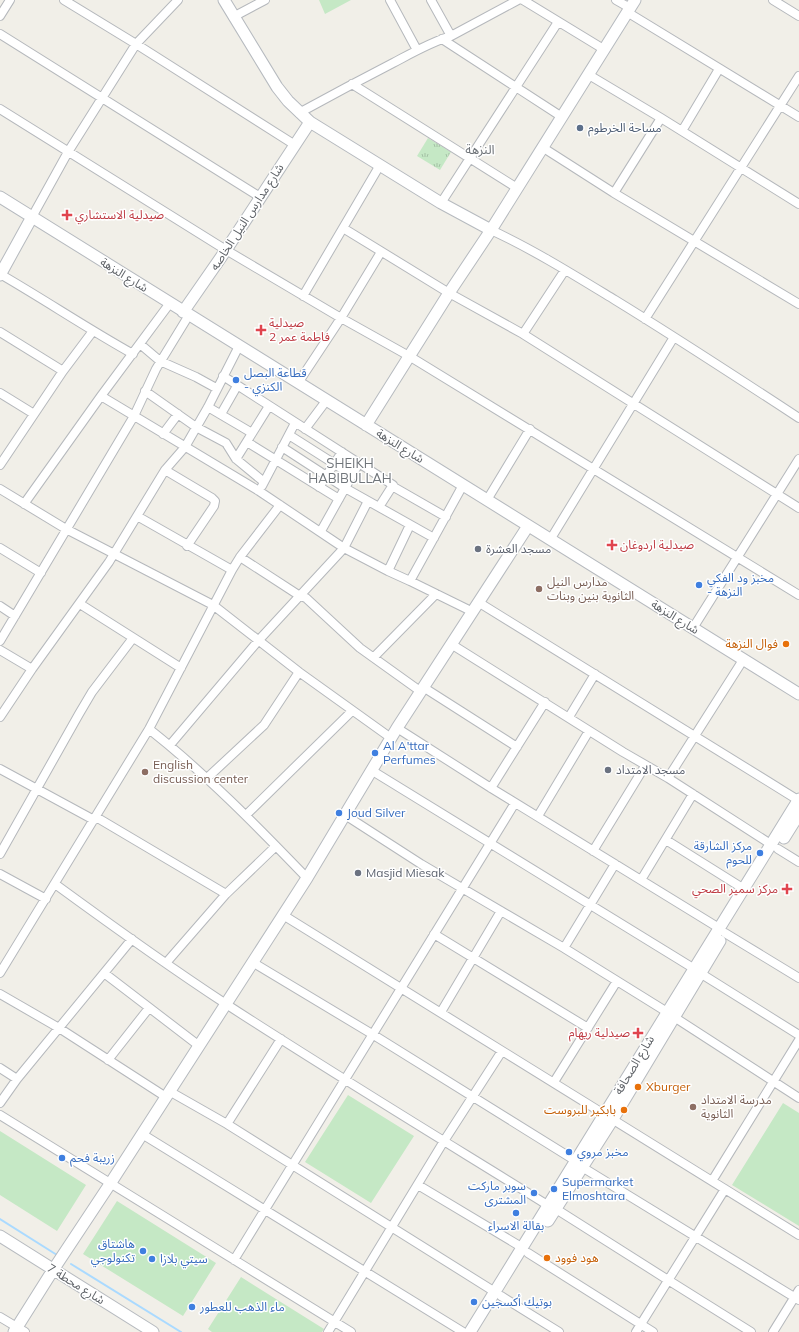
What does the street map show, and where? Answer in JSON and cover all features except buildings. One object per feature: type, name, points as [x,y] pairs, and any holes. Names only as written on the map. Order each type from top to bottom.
[{"type":"street","points":[[0,16],[10,0]]},
{"type":"street","points":[[64,0],[295,145]]},
{"type":"street","points":[[133,354],[0,274],[68,152],[136,44],[178,0]]},
{"type":"street","points":[[224,0],[277,87],[299,113],[310,122],[441,203],[533,251],[565,270],[674,336],[799,418]]},
{"type":"street","points":[[234,17],[265,0]]},
{"type":"street","points":[[390,0],[417,50]]},
{"type":"street","points":[[441,0],[432,3],[452,36]]},
{"type":"street","points":[[299,113],[417,50],[452,36],[518,0]]},
{"type":"street","points":[[523,0],[605,50]]},
{"type":"street","points":[[616,0],[631,7],[719,69],[799,117]]},
{"type":"street","points":[[773,0],[799,16]]},
{"type":"street","points":[[366,425],[631,7]]},
{"type":"street","points":[[441,203],[558,22]]},
{"type":"street","points":[[0,34],[260,197]]},
{"type":"street","points":[[442,39],[562,117]]},
{"type":"street","points":[[682,131],[719,69]]},
{"type":"street","points":[[589,75],[799,204]]},
{"type":"street","points":[[645,319],[799,76]]},
{"type":"street","points":[[352,84],[517,188]]},
{"type":"street","points":[[0,109],[226,250],[303,296],[409,356],[799,595]]},
{"type":"street","points":[[614,193],[661,118]]},
{"type":"street","name":"شارع مدارس النيل الخاصه","points":[[186,313],[310,122]]},
{"type":"street","points":[[542,147],[614,193],[799,304]]},
{"type":"street","points":[[303,296],[380,166]]},
{"type":"street","name":"شارع النزهة","points":[[0,198],[799,694]]},
{"type":"street","points":[[343,228],[449,293],[523,334],[799,508]]},
{"type":"street","points":[[298,383],[341,318],[381,252]]},
{"type":"street","points":[[523,334],[565,270]]},
{"type":"street","points":[[24,504],[170,303]]},
{"type":"street","points":[[0,642],[134,416],[160,361],[186,313]]},
{"type":"street","points":[[0,465],[63,371],[93,331]]},
{"type":"street","points":[[0,332],[63,371]]},
{"type":"street","points":[[550,540],[674,336]]},
{"type":"street","points":[[140,344],[160,361],[196,377],[216,388]]},
{"type":"street","points":[[0,717],[32,669],[80,604],[165,470],[185,447],[208,407],[216,388],[238,346]]},
{"type":"street","points":[[223,376],[393,485],[392,486],[446,517]]},
{"type":"street","points":[[221,414],[237,386]]},
{"type":"street","points":[[146,391],[196,427],[226,443],[236,459],[264,482]]},
{"type":"street","points":[[0,393],[34,414]]},
{"type":"street","points":[[101,396],[259,491],[344,548],[471,611]]},
{"type":"street","points":[[305,429],[326,400]]},
{"type":"street","points":[[236,459],[269,406]]},
{"type":"street","points":[[208,407],[252,433]]},
{"type":"street","points":[[163,434],[178,414]]},
{"type":"street","points":[[259,491],[295,423]]},
{"type":"street","points":[[487,500],[530,429]]},
{"type":"street","points":[[288,435],[352,475]]},
{"type":"street","points":[[246,442],[339,499]]},
{"type":"street","points":[[282,447],[345,488],[434,538]]},
{"type":"street","points":[[319,487],[342,452]]},
{"type":"street","points":[[692,628],[799,460]]},
{"type":"street","points":[[321,532],[359,464]]},
{"type":"street","points":[[165,470],[215,501],[214,506],[187,546]]},
{"type":"street","points":[[379,507],[392,486]]},
{"type":"street","points":[[410,581],[463,486]]},
{"type":"street","points":[[0,489],[66,529],[213,605],[299,672],[390,738]]},
{"type":"street","points":[[170,745],[258,641],[344,548],[368,501]]},
{"type":"street","points":[[0,973],[149,729],[232,570],[240,557],[280,505]]},
{"type":"street","points":[[137,516],[187,546],[232,570]]},
{"type":"street","points":[[388,571],[410,525]]},
{"type":"street","points":[[0,1317],[18,1330],[53,1270],[307,878],[390,738],[421,689],[528,526]]},
{"type":"street","points":[[0,549],[41,573]]},
{"type":"street","points":[[240,557],[315,604],[360,648],[374,658],[421,689],[517,746]]},
{"type":"street","points":[[374,658],[436,594]]},
{"type":"street","points":[[478,602],[799,799]]},
{"type":"street","points":[[80,604],[180,668]]},
{"type":"street","points":[[0,606],[15,616]]},
{"type":"street","points":[[0,854],[92,692],[133,638]]},
{"type":"street","points":[[451,644],[645,766],[668,778],[799,862]]},
{"type":"street","points":[[0,650],[32,669]]},
{"type":"street","points":[[668,778],[743,660]]},
{"type":"street","points":[[206,779],[264,725],[299,672]]},
{"type":"street","points":[[568,717],[595,674]]},
{"type":"street","points":[[491,788],[545,702]]},
{"type":"street","points":[[246,815],[352,711]]},
{"type":"street","points":[[397,728],[514,803],[538,816],[799,978]]},
{"type":"street","points":[[149,729],[170,745],[246,815],[307,878]]},
{"type":"street","points":[[538,816],[589,731]]},
{"type":"street","points":[[593,851],[645,766]]},
{"type":"street","points":[[0,769],[95,818],[226,894]]},
{"type":"street","points":[[371,770],[697,971],[799,1036]]},
{"type":"street","points":[[641,880],[693,794]]},
{"type":"street","name":"شارع الصحافة","points":[[470,1332],[498,1294],[609,1116],[722,930],[775,847],[799,799]]},
{"type":"street","points":[[234,1260],[514,803]]},
{"type":"street","name":"شارع الصحافة","points":[[722,930],[744,889],[799,814]]},
{"type":"street","points":[[345,815],[462,889],[564,948],[617,981],[799,1098]]},
{"type":"street","points":[[666,840],[744,889]]},
{"type":"street","points":[[166,963],[226,894],[276,846]]},
{"type":"street","points":[[564,948],[615,864]]},
{"type":"street","points":[[0,874],[46,899]]},
{"type":"street","points":[[55,884],[166,963],[344,1080],[552,1207],[751,1332]]},
{"type":"street","points":[[441,1012],[502,912]]},
{"type":"street","points":[[283,915],[799,1235]]},
{"type":"street","points":[[434,934],[474,957],[588,1028]]},
{"type":"street","points":[[0,1103],[132,939]]},
{"type":"street","points":[[252,962],[372,1034],[695,1237],[797,1299]]},
{"type":"street","points":[[104,973],[198,1046]]},
{"type":"street","points":[[554,1082],[617,981]]},
{"type":"street","points":[[0,994],[167,1094],[227,1124],[560,1332]]},
{"type":"street","points":[[108,1060],[149,1008]]},
{"type":"street","points":[[227,1124],[281,1039]]},
{"type":"street","points":[[712,1181],[799,1040]]},
{"type":"street","points":[[328,1332],[444,1141],[502,1050]]},
{"type":"street","points":[[0,1068],[17,1080]]},
{"type":"street","points":[[0,1115],[351,1332]]},
{"type":"street","points":[[142,1134],[463,1332]]},
{"type":"street","points":[[418,1185],[526,1250],[653,1332]]},
{"type":"street","points":[[636,1332],[724,1188]]},
{"type":"street","name":"شارع محطة 7","points":[[0,1236],[153,1332]]},
{"type":"street","points":[[773,1332],[797,1299],[799,1290]]},
{"type":"street","name":"شارع الصحافة","points":[[479,1332],[498,1294]]},
{"type":"green space","points":[[319,0],[351,0],[325,14]]},
{"type":"green space","points":[[428,138],[451,152],[440,170],[417,156]]},
{"type":"green space","points":[[348,1095],[414,1136],[371,1203],[305,1162]]},
{"type":"green space","points":[[783,1103],[799,1113],[799,1226],[732,1185]]},
{"type":"green space","points":[[0,1131],[86,1185],[57,1231],[0,1195]]},
{"type":"green space","points":[[117,1201],[216,1263],[183,1316],[83,1254]]},
{"type":"green space","points":[[241,1277],[324,1329],[322,1332],[212,1332],[208,1329]]},
{"type":"waterway","points":[[0,1219],[57,1255]]},
{"type":"waterway","points":[[71,1264],[181,1332]]},
{"type":"place","name":"مساحة الخرطوم","points":[[580,128]]},
{"type":"place","name":"صيدلية الاستشاري","points":[[67,215]]},
{"type":"place","name":"صيدلية فاطمة عمر 2","points":[[261,330]]},
{"type":"place","name":"قطاعة البصل - الكنزي","points":[[236,380]]},
{"type":"place","name":"صيدلية اردوغان","points":[[612,545]]},
{"type":"place","name":"مسجد العشرة","points":[[478,549]]},
{"type":"place","name":"مخبز ود الفكي - النزهة","points":[[699,585]]},
{"type":"place","name":"مدارس النيل الثانوية بنين وبنات","points":[[539,589]]},
{"type":"place","name":"فوال النزهة","points":[[786,644]]},
{"type":"place","name":"Al A'ttar Perfumes","points":[[375,753]]},
{"type":"place","name":"مسجد الامتداد","points":[[608,770]]},
{"type":"place","name":"English discussion center","points":[[145,772]]},
{"type":"place","name":"Joud Silver","points":[[339,813]]},
{"type":"place","name":"مركز الشارقة للحوم","points":[[760,853]]},
{"type":"place","name":"Masjid Miesak","points":[[358,873]]},
{"type":"place","name":"مركز سمير الصحي","points":[[787,889]]},
{"type":"place","name":"صيدلية ريهام","points":[[638,1033]]},
{"type":"place","name":"Xburger","points":[[638,1087]]},
{"type":"place","name":"مدرسة الامتداد الثانوية","points":[[693,1107]]},
{"type":"place","name":"بابكير للبروست","points":[[624,1110]]},
{"type":"place","name":"مخبز مروي","points":[[569,1152]]},
{"type":"place","name":"زريبة فحم","points":[[62,1158]]},
{"type":"place","name":"Supermarket Elmoshtara","points":[[554,1189]]},
{"type":"place","name":"سوبر ماركت المشترى","points":[[534,1193]]},
{"type":"place","name":"بقالة الاسراء","points":[[516,1213]]},
{"type":"place","name":"هاشتاق تكنولوجي","points":[[143,1251]]},
{"type":"place","name":"هود فوود","points":[[547,1258]]},
{"type":"place","name":"سيتي بلازا","points":[[152,1259]]},
{"type":"place","name":"بوتيك أكسجين","points":[[474,1302]]},
{"type":"place","name":"ماء الذهب للعطور","points":[[192,1307]]},
{"type":"district","name":"النزهة","points":[[480,149]]},
{"type":"district","name":"SHEIKH HABIBULLAH","points":[[350,470]]}]
